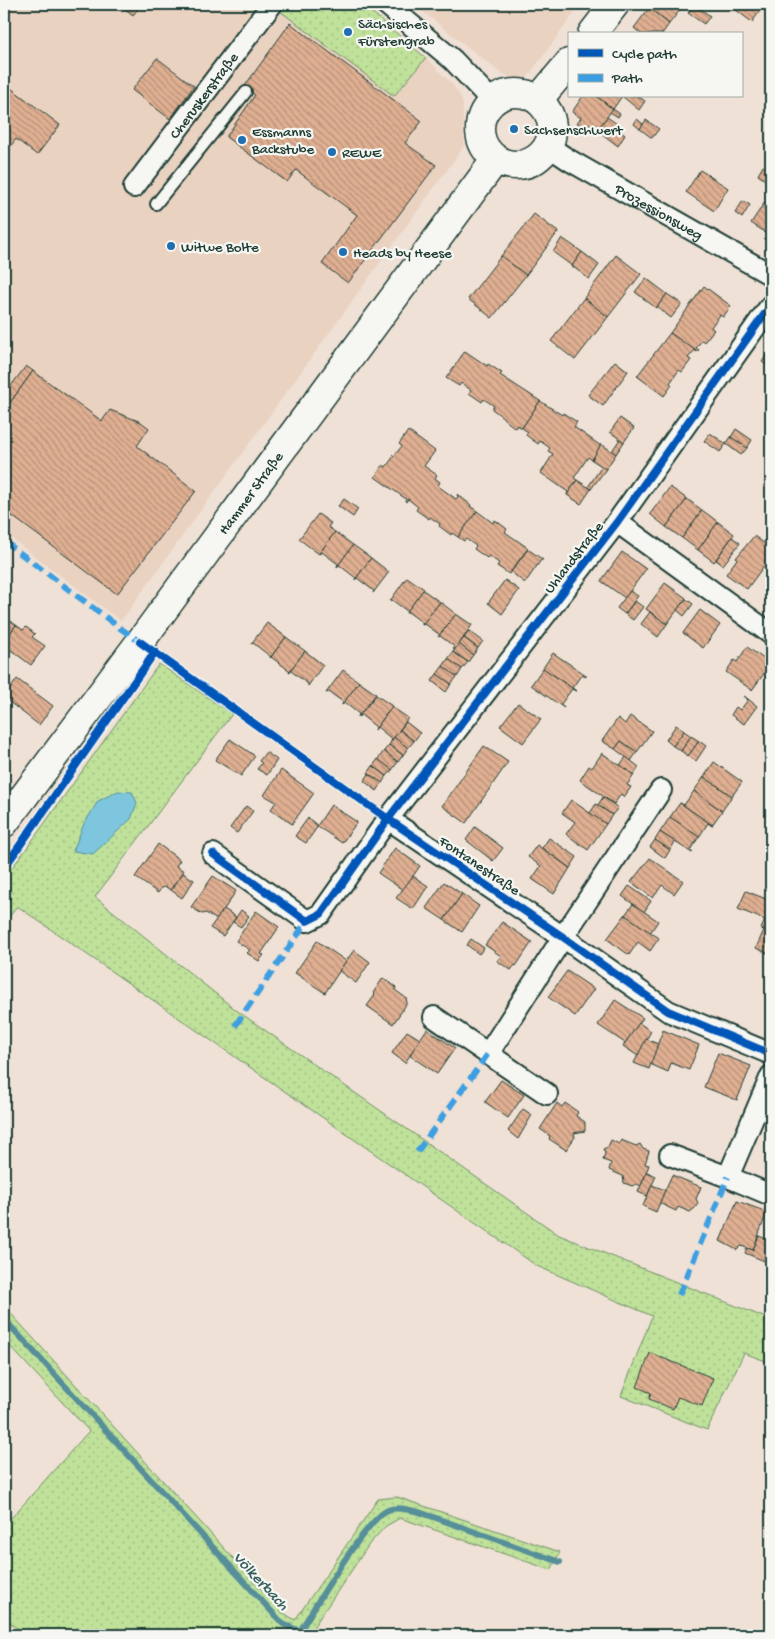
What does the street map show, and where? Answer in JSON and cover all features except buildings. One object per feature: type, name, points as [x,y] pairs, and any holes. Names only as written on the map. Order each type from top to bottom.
[{"type":"main road","points":[[594,32],[615,4]]},
{"type":"main road","points":[[538,100],[568,64]]},
{"type":"main road","points":[[516,93],[527,94],[538,100],[546,109],[551,120],[552,132],[548,146],[532,162],[520,165],[507,164],[496,159],[488,152],[482,141],[481,119],[486,108],[492,101],[504,95],[516,93]]},
{"type":"main road","name":"Hammer Straße","points":[[4,823],[146,634],[496,159]]},
{"type":"street","name":"Cheruskerstraße","points":[[134,186],[272,4]]},
{"type":"street","points":[[386,4],[454,60],[492,101]]},
{"type":"street","name":"Prozessionsweg","points":[[548,146],[771,275]]},
{"type":"street","name":"Uhlandstraße","points":[[388,819],[617,522],[771,305]]},
{"type":"street","points":[[617,522],[771,634]]},
{"type":"street","points":[[488,1054],[661,790]]},
{"type":"street","points":[[213,854],[307,921],[321,914],[388,819]]},
{"type":"street","name":"Fontanestraße","points":[[388,819],[563,937],[668,1011],[771,1054]]},
{"type":"street","points":[[434,1017],[547,1094]]},
{"type":"street","points":[[728,1177],[771,1076]]},
{"type":"street","points":[[670,1155],[771,1195]]},
{"type":"lane","points":[[156,204],[246,92]]},
{"type":"shaded area","points":[[4,4],[256,4],[145,156],[159,175],[286,4],[362,4],[426,58],[452,84],[461,97],[463,105],[465,145],[121,621],[4,533],[4,57],[12,45],[4,38]]},
{"type":"shaded area","points":[[413,4],[581,4],[527,78],[511,78],[497,70]]},
{"type":"green space","points":[[286,4],[362,4],[426,58],[394,96],[280,11]]},
{"type":"green space","points":[[159,664],[232,714],[95,897],[236,1010],[559,1235],[771,1320],[771,1363],[744,1353],[707,1430],[621,1396],[652,1316],[537,1266],[17,906],[4,924],[4,878]]},
{"type":"green space","points":[[4,1306],[282,1612],[295,1620],[378,1499],[397,1497],[560,1552],[551,1570],[400,1518],[386,1526],[370,1543],[308,1635],[286,1635],[277,1631],[272,1635],[24,1635],[4,1617],[4,1526],[89,1431],[7,1343],[4,1346]]},
{"type":"water","points":[[118,791],[132,792],[137,803],[131,819],[93,854],[73,851],[83,826],[98,801]]},
{"type":"waterway","name":"Völkerbach","points":[[4,903],[8,898]]},
{"type":"waterway","name":"Völkerbach","points":[[4,1319],[283,1624],[300,1631],[354,1546],[367,1529],[388,1510],[395,1508],[419,1512],[560,1562]]},
{"type":"marked path","points":[[4,213],[8,216]]},
{"type":"marked path","points":[[4,541],[140,642]]},
{"type":"marked path","points":[[235,1026],[307,921]]},
{"type":"marked path","points":[[417,1152],[488,1054]]},
{"type":"marked path","points":[[679,1295],[728,1177]]},
{"type":"cycle path","points":[[213,854],[307,921],[321,914],[388,819],[617,522],[771,305]]},
{"type":"cycle path","points":[[140,642],[388,819],[563,937],[668,1011],[771,1054]]},
{"type":"cycle path","points":[[4,868],[155,652]]},
{"type":"place","name":"Sächsisches Fürstengrab","points":[[348,32]]},
{"type":"place","name":"Sachsenschwert","points":[[514,129]]},
{"type":"place","name":"Essmanns Backstube","points":[[242,140]]},
{"type":"place","name":"REWE","points":[[332,152]]},
{"type":"place","name":"Witwe Bolte","points":[[171,246]]},
{"type":"place","name":"Heads by Heese","points":[[343,252]]}]
